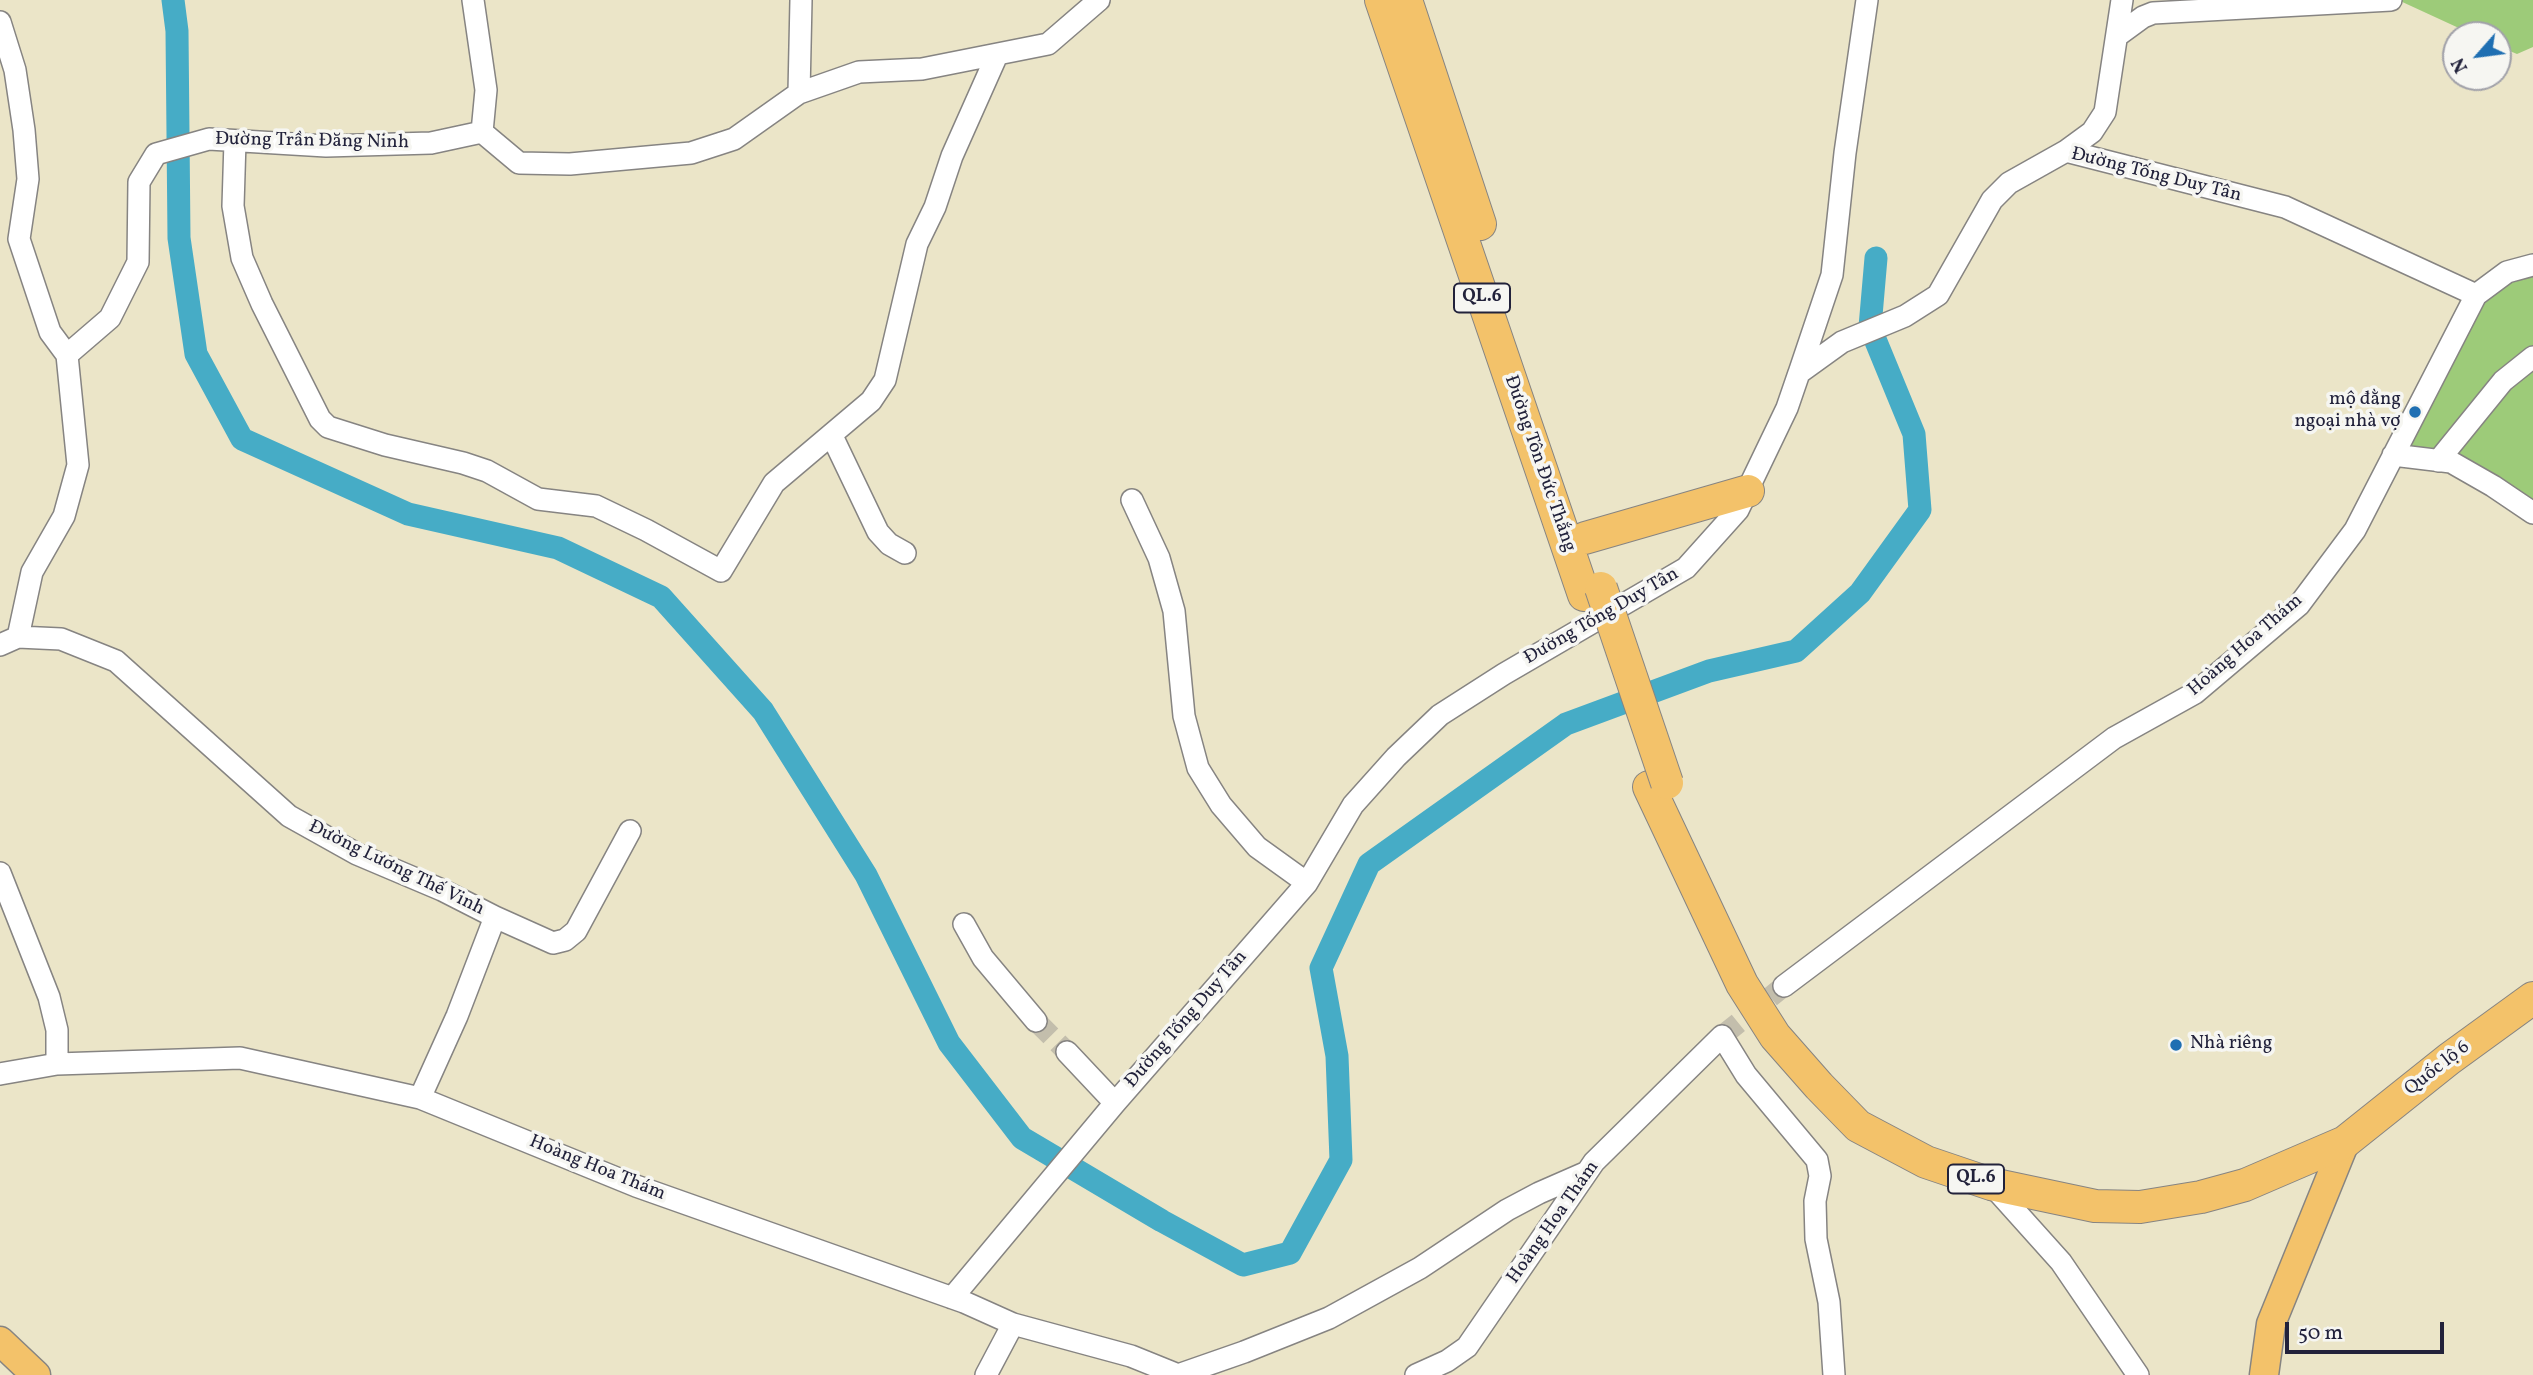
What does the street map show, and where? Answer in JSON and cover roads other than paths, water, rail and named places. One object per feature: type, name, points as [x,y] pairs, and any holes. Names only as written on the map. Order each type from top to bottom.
[{"type":"highway","name":"Đường Tôn Đức Thắng","points":[[1381,0],[1658,785],[1712,922],[1742,984],[1775,1036],[1858,1126],[1926,1162],[1991,1184],[2095,1206],[2140,1207],[2200,1197],[2245,1185],[2345,1142]]},
{"type":"highway","name":"Đường Tôn Đức Thắng","points":[[1406,0],[1585,538],[1592,592]]},
{"type":"highway","points":[[1585,538],[1748,491]]},
{"type":"highway","name":"Quốc lộ 6","points":[[2345,1142],[2449,1059],[2533,998]]},
{"type":"main road","points":[[2264,1375],[2271,1324],[2345,1142]]},
{"type":"main road","points":[[0,1341],[36,1375]]},
{"type":"street","points":[[473,0],[486,90],[482,132],[519,163],[570,164],[691,153],[734,139],[799,93],[859,72],[922,69],[1048,44],[1099,0]]},
{"type":"street","points":[[799,93],[801,0]]},
{"type":"street","points":[[1799,373],[1832,275],[1845,153],[1867,0]]},
{"type":"street","points":[[2067,151],[2092,132],[2105,112],[2122,0]]},
{"type":"street","points":[[2117,36],[2153,13],[2391,0]]},
{"type":"street","points":[[0,22],[15,70],[29,179],[9,237],[50,332],[68,355],[78,465],[64,516],[32,572],[9,641]]},
{"type":"street","points":[[235,141],[233,206],[242,258],[320,419],[328,427],[385,445],[487,471],[538,499],[596,506],[722,571],[774,483],[871,401],[885,380],[918,244],[997,55]]},
{"type":"street","name":"Đường Trần Đăng Ninh","points":[[68,355],[110,318],[138,262],[139,183],[156,154],[209,139],[326,145],[431,143],[482,132]]},
{"type":"street","name":"Đường Tống Duy Tân","points":[[952,1298],[1115,1103],[1307,883],[1353,805],[1396,757],[1440,715],[1504,674],[1686,568],[1738,510],[1787,408],[1799,373],[1842,342],[1905,316],[1938,295],[1992,200],[2009,183],[2067,151],[2285,207],[2476,295]]},
{"type":"street","name":"Hoàng Hoa Thám","points":[[1784,986],[2114,738],[2195,693],[2299,605],[2354,530],[2476,295],[2507,272],[2533,265]]},
{"type":"street","points":[[2438,461],[2503,381],[2533,357]]},
{"type":"street","points":[[832,436],[878,532],[889,544],[905,553]]},
{"type":"street","points":[[2393,455],[2451,462],[2533,513]]},
{"type":"street","points":[[1132,500],[1159,558],[1174,611],[1184,716],[1198,768],[1221,805],[1257,847],[1307,883]]},
{"type":"street","name":"Đường Lương Thế Vinh","points":[[9,641],[61,639],[116,661],[289,816],[357,854],[442,890],[495,917],[457,1016],[420,1098]]},
{"type":"street","points":[[495,917],[553,943],[565,940],[576,931],[630,831]]},
{"type":"street","points":[[0,873],[49,997],[57,1030],[57,1064]]},
{"type":"street","points":[[964,924],[983,958],[1036,1021]]},
{"type":"street","name":"Hoàng Hoa Thám","points":[[1416,1375],[1447,1361],[1467,1347],[1594,1162],[1722,1037],[1746,1075],[1817,1160],[1820,1176],[1815,1201],[1816,1239],[1829,1303],[1834,1375]]},
{"type":"street","points":[[1067,1052],[1115,1103]]},
{"type":"street","name":"Hoàng Hoa Thám","points":[[0,1074],[57,1064],[240,1058],[420,1098],[636,1186],[952,1298],[1013,1324],[1131,1356],[1178,1375]]},
{"type":"street","points":[[1178,1375],[1329,1318],[1420,1268],[1518,1204],[1587,1172]]},
{"type":"street","points":[[1991,1184],[2061,1262],[2138,1375]]},
{"type":"street","points":[[986,1375],[1013,1324]]},
{"type":"waterway","points":[[173,0],[177,31],[179,238],[196,354],[242,439],[408,514],[558,548],[661,597],[763,711],[866,875],[949,1043],[1022,1138],[1162,1221],[1243,1265],[1290,1253],[1341,1160],[1337,1056],[1321,968],[1369,864],[1566,724],[1709,671],[1796,651],[1860,593],[1920,510],[1914,434],[1870,327],[1876,258]]},
{"type":"tunnel","points":[[1722,1036],[1784,986]]},
{"type":"tunnel","points":[[1036,1021],[1067,1052]]},
{"type":"place","name":"mộ đằng ngoại nhà vợ","points":[[2415,412]]},
{"type":"place","name":"Nhà riêng","points":[[2176,1045]]}]
